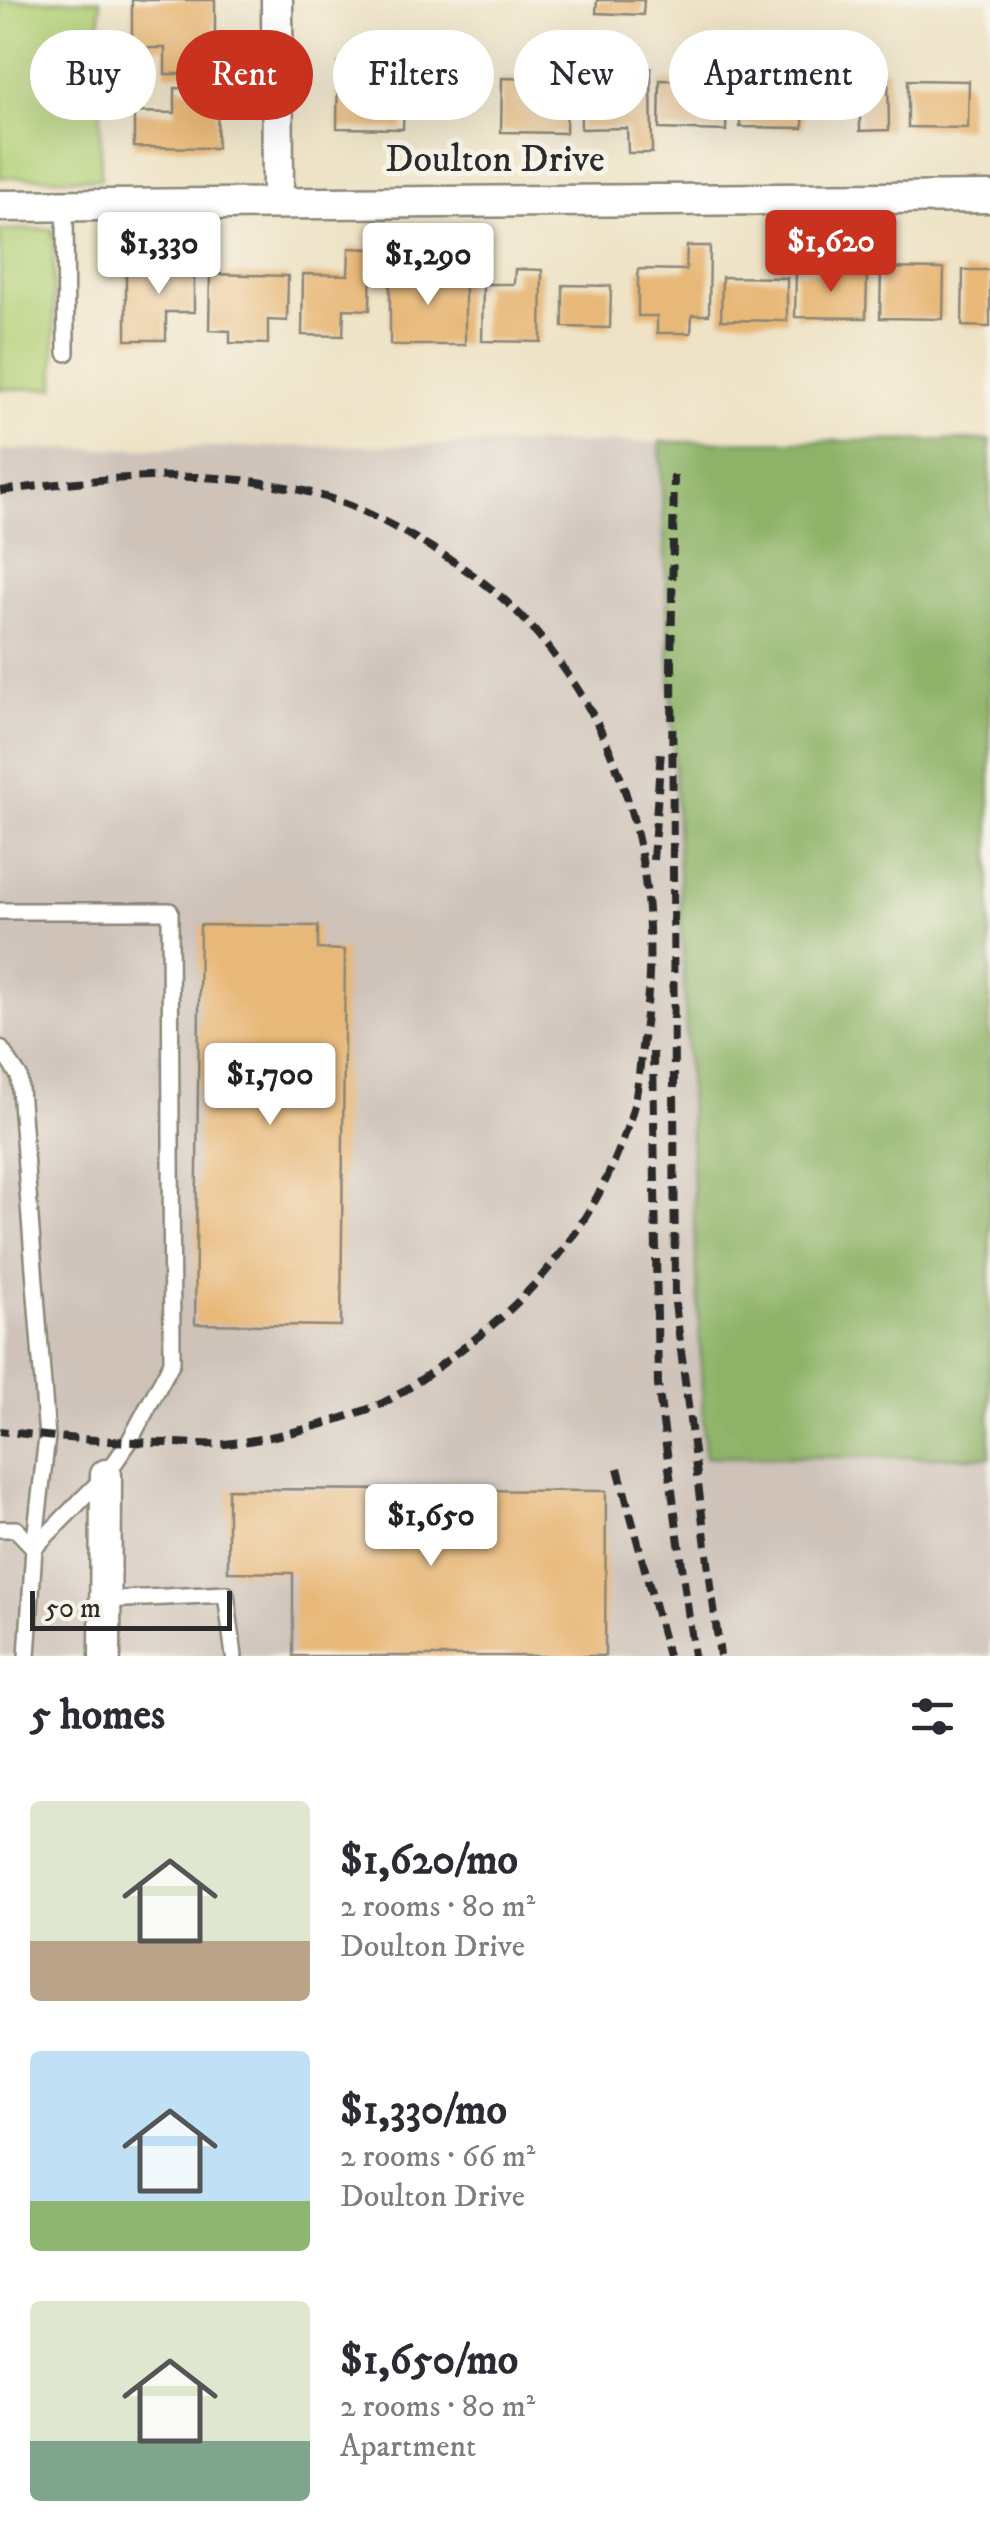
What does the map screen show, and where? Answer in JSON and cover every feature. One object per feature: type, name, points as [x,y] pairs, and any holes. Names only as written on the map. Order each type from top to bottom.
[{"type":"street","points":[[277,0],[278,202]]},
{"type":"street","name":"Doulton Drive","points":[[0,206],[990,197]]},
{"type":"street","points":[[104,1656],[106,1475]]},
{"type":"lane","points":[[65,204],[66,354]]},
{"type":"lane","points":[[0,911],[170,911],[172,1362],[106,1475],[34,1548]]},
{"type":"lane","points":[[0,1048],[19,1076],[46,1436],[27,1656]]},
{"type":"lane","points":[[0,1529],[16,1529],[34,1548]]},
{"type":"lane","points":[[105,1600],[226,1594],[234,1656]]},
{"type":"shaded area","points":[[660,442],[705,1457],[990,1457],[990,1656],[0,1656],[0,450]]},
{"type":"green space","points":[[0,0],[100,0],[100,30],[30,30],[30,120],[101,120],[101,179],[0,177]]},
{"type":"green space","points":[[53,229],[55,388],[0,389],[0,230]]},
{"type":"green space","points":[[990,440],[990,1457],[705,1457],[660,442]]},
{"type":"building","points":[[132,0],[215,0],[215,30],[176,30],[176,74],[165,74],[165,48],[156,48],[156,30],[132,30]]},
{"type":"building","points":[[597,0],[644,0],[643,15],[596,13]]},
{"type":"building","points":[[651,68],[652,153],[628,153],[627,128],[581,129],[581,120],[649,120]]},
{"type":"building","points":[[888,69],[889,130],[860,131],[860,120],[888,120]]},
{"type":"building","points":[[502,78],[514,78],[514,120],[566,120],[566,133],[501,132]]},
{"type":"building","points":[[660,80],[669,80],[669,120],[726,120],[726,131],[659,129]]},
{"type":"building","points":[[908,80],[969,81],[968,128],[908,127]]},
{"type":"building","points":[[175,88],[176,120],[217,120],[217,148],[134,147],[134,120],[156,120],[156,113],[175,113]]},
{"type":"building","points":[[337,120],[403,120],[403,129],[337,128]]},
{"type":"building","points":[[740,120],[803,120],[803,128],[740,127]]},
{"type":"building","points":[[687,246],[710,246],[709,315],[692,315],[691,333],[657,333],[657,316],[638,316],[638,269],[686,270]]},
{"type":"building","points":[[349,248],[371,249],[370,310],[344,309],[343,336],[302,335],[303,274],[348,275]]},
{"type":"building","points":[[160,254],[194,254],[194,312],[166,312],[166,340],[126,340],[126,273],[160,273]]},
{"type":"building","points":[[433,265],[465,265],[465,345],[390,345],[390,269],[414,269],[414,287],[433,287]]},
{"type":"building","points":[[881,268],[944,269],[943,319],[880,318]]},
{"type":"building","points":[[515,269],[542,270],[541,342],[482,341],[483,284],[514,284]]},
{"type":"building","points":[[963,270],[990,270],[990,327],[962,326]]},
{"type":"building","points":[[796,272],[867,273],[866,318],[795,317]]},
{"type":"building","points":[[210,274],[288,276],[287,321],[268,320],[268,344],[230,343],[230,331],[209,330]]},
{"type":"building","points":[[722,277],[787,278],[787,321],[721,320]]},
{"type":"building","points":[[563,285],[611,286],[610,328],[563,327]]},
{"type":"building","points":[[200,925],[318,926],[318,949],[345,950],[341,1326],[195,1324]]},
{"type":"building","points":[[228,1489],[606,1491],[605,1656],[293,1656],[293,1573],[228,1572]]},
{"type":"railway","points":[[671,671],[674,475]]},
{"type":"railway","points":[[0,491],[144,477],[241,480],[289,487],[335,500],[379,519],[457,564],[525,620],[562,665],[592,713],[632,816],[644,870],[649,925],[649,982],[634,1105],[610,1171],[554,1261],[480,1335],[384,1402],[318,1426],[262,1439],[218,1444],[148,1442],[0,1431]]},
{"type":"railway","points":[[672,659],[675,1303],[720,1656]]},
{"type":"railway","points":[[653,860],[661,750]]},
{"type":"railway","points":[[653,1052],[658,1385],[694,1656]]},
{"type":"railway","points":[[618,1468],[668,1656]]}]
